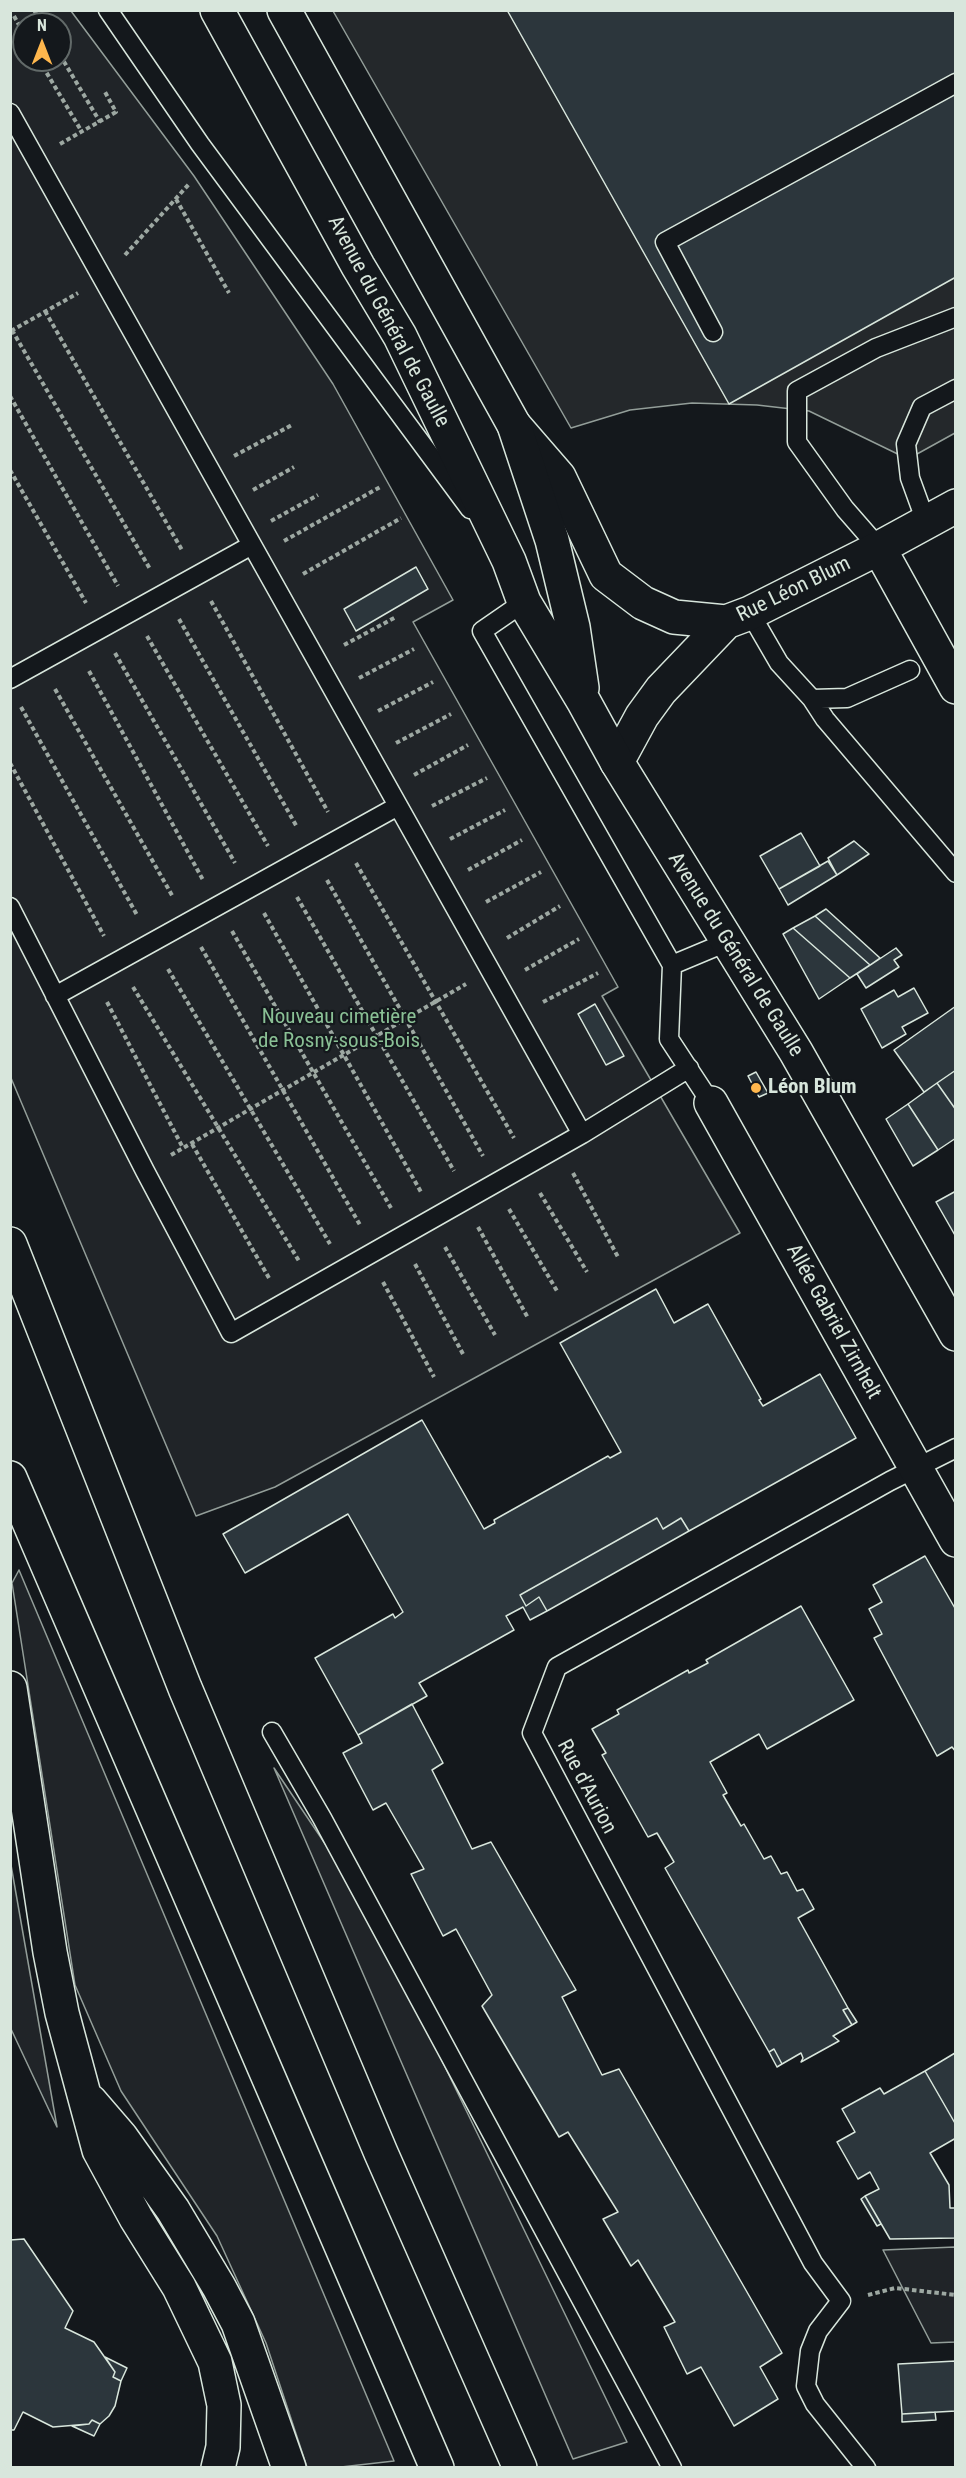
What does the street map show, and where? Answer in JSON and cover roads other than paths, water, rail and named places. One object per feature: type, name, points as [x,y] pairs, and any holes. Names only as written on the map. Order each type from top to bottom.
[{"type":"main road","name":"Avenue du Général de Gaulle","points":[[216,10],[358,266],[400,336],[509,561],[524,602],[617,762],[795,1052],[956,1334]]},
{"type":"main road","name":"Avenue du Général de Gaulle","points":[[284,10],[514,426],[552,540],[573,627],[584,702]]},
{"type":"main road","points":[[514,426],[559,477],[606,575],[643,603],[674,617],[738,618]]},
{"type":"main road","name":"Rue Léon Blum","points":[[617,762],[642,716],[661,690],[738,618],[879,548],[956,506]]},
{"type":"main road","points":[[879,548],[956,687]]},
{"type":"main road","name":"Allée Gabriel Zirnhelt","points":[[711,1103],[956,1540]]},
{"type":"main road","points":[[10,1244],[185,1688],[381,2153],[520,2468]]},
{"type":"main road","points":[[10,1478],[437,2468]]},
{"type":"main road","points":[[10,1688],[50,1952],[62,2013],[99,2150],[136,2218],[179,2286],[215,2362],[224,2405],[224,2447],[218,2468]]},
{"type":"main road","points":[[84,2093],[121,2137],[173,2210],[219,2286],[238,2323],[289,2468]]},
{"type":"lane","points":[[108,10],[200,144],[509,561]]},
{"type":"lane","points":[[713,332],[665,242],[956,82]]},
{"type":"lane","points":[[10,113],[582,1134]]},
{"type":"lane","points":[[879,548],[844,509],[797,442],[797,391],[876,348],[956,317]]},
{"type":"lane","points":[[927,522],[910,478],[906,444],[922,407],[956,389]]},
{"type":"lane","points":[[10,680],[253,545]]},
{"type":"lane","points":[[524,602],[482,631],[672,965],[669,1039],[711,1103]]},
{"type":"lane","points":[[738,618],[812,699],[825,719],[956,873]]},
{"type":"lane","points":[[812,699],[847,698],[910,670]]},
{"type":"lane","points":[[55,996],[342,838],[402,813]]},
{"type":"lane","points":[[10,907],[231,1333],[559,1148],[688,1068]]},
{"type":"lane","points":[[672,965],[727,942]]},
{"type":"lane","name":"Rue d'Aurion","points":[[866,2468],[815,2404],[806,2386],[810,2351],[818,2331],[841,2301],[813,2263],[532,1733],[557,1667],[915,1468],[956,1448]]},
{"type":"lane","points":[[272,1732],[328,1828],[672,2468]]},
{"type":"place","name":"Léon Blum","points":[[756,1088]]},
{"type":"park label","name":"Nouveau cimetière de Rosny-sous-Bois","points":[[339,1030]]}]
